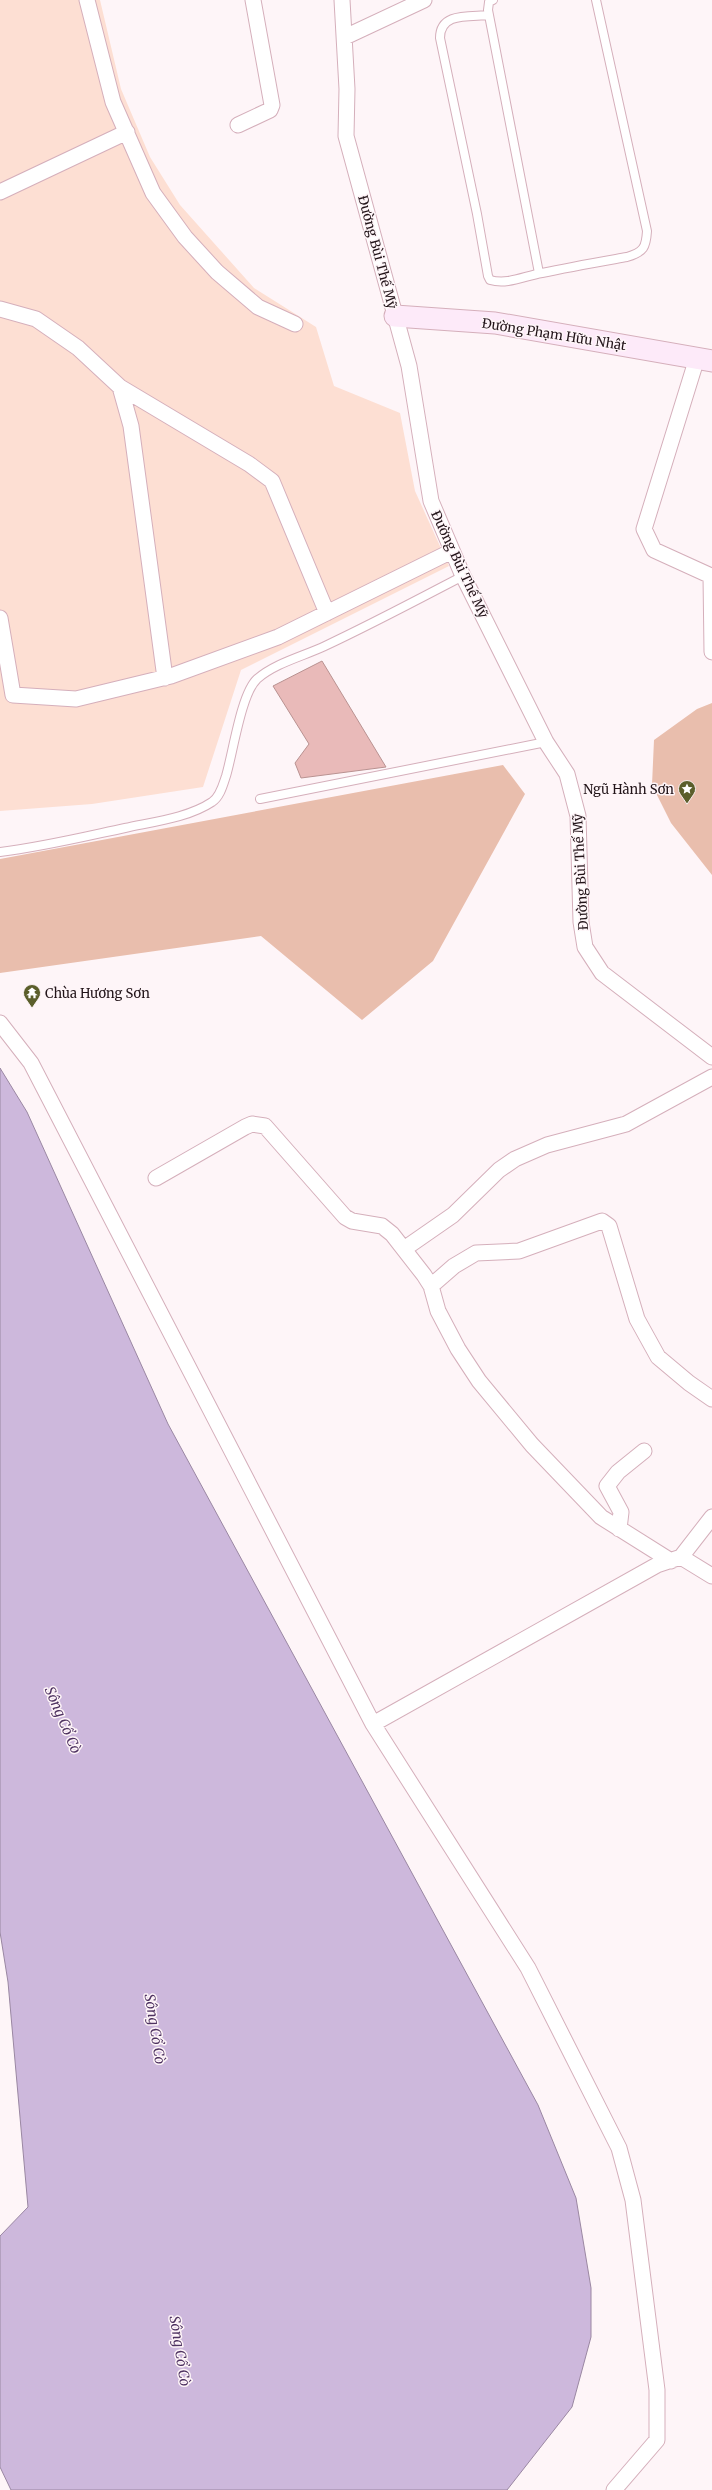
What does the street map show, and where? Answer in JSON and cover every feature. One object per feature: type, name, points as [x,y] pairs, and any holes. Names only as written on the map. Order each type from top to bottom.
[{"type":"street","points":[[87,0],[113,102],[154,193],[185,237],[217,272],[258,307],[295,324]]},
{"type":"street","points":[[238,125],[270,110],[272,105],[253,0]]},
{"type":"street","name":"Đường Bùi Thế Mỹ","points":[[342,0],[345,36],[346,136],[409,366],[431,501],[463,576],[546,742],[567,774],[578,816],[581,922],[585,948],[602,973],[712,1057]]},
{"type":"street","points":[[345,36],[424,0]]},
{"type":"street","points":[[0,192],[127,132]]},
{"type":"street","points":[[0,309],[36,319],[78,348],[120,387],[249,464],[272,481],[327,613]]},
{"type":"street","name":"Đường Phạm Hữu Nhật","points":[[395,316],[495,323],[705,359]]},
{"type":"street","points":[[705,359],[644,529],[654,550],[711,576],[712,652]]},
{"type":"street","points":[[120,387],[131,426],[165,678]]},
{"type":"street","points":[[0,618],[13,695],[76,699],[165,678],[278,637],[452,551]]},
{"type":"street","points":[[0,1023],[31,1063],[373,1724],[528,1968],[619,2148],[633,2200],[657,2390],[657,2440],[614,2490]]},
{"type":"street","points":[[404,1249],[453,1215],[499,1170],[515,1159],[555,1142],[626,1124],[712,1077]]},
{"type":"street","points":[[156,1178],[228,1136],[252,1124],[261,1123],[266,1126],[345,1217],[352,1221],[382,1226],[404,1249],[431,1286],[438,1311],[447,1330],[479,1381],[532,1445],[582,1499],[601,1517],[619,1529],[712,1576]]},
{"type":"street","points":[[431,1286],[454,1266],[476,1253],[519,1251],[602,1221],[609,1226],[637,1319],[658,1357],[689,1384],[712,1399]]},
{"type":"street","points":[[619,1529],[621,1512],[607,1486],[618,1472],[644,1451]]},
{"type":"street","points":[[373,1724],[657,1565],[676,1559],[712,1516]]},
{"type":"lane","points":[[493,0],[490,2],[489,15],[539,273]]},
{"type":"lane","points":[[489,15],[450,19],[444,22],[440,29],[440,38],[488,276],[490,280],[497,282],[511,281],[539,273],[627,257],[640,253],[646,246],[647,231],[596,0]]},
{"type":"lane","points":[[0,852],[28,848],[146,823],[202,808],[213,802],[220,792],[226,776],[249,690],[257,679],[273,669],[325,646],[463,576]]},
{"type":"lane","points":[[260,799],[546,742]]},
{"type":"shaded area","points":[[0,0],[100,0],[121,89],[150,157],[180,205],[254,288],[316,327],[334,386],[400,413],[415,491],[449,566],[241,670],[203,787],[92,804],[0,811]]},
{"type":"shaded area","name":"Ngũ Hành Sơn","points":[[712,703],[712,875],[671,823],[652,785],[654,740],[697,709]]},
{"type":"shaded area","points":[[503,765],[525,794],[433,961],[362,1020],[261,936],[0,973],[0,859]]},
{"type":"water","name":"Sông Cổ Cò","points":[[0,1068],[27,1112],[168,1424],[538,2105],[576,2198],[591,2288],[591,2337],[572,2407],[507,2490],[11,2490],[0,2467],[0,2236],[28,2207],[8,1982],[0,1932]]},
{"type":"building","points":[[322,661],[386,767],[301,778],[295,763],[309,744],[273,686]]},
{"type":"place","name":"Ngũ Hành Sơn","points":[[687,804]]},
{"type":"place","name":"Chùa Hương Sơn","points":[[32,1008]]}]
